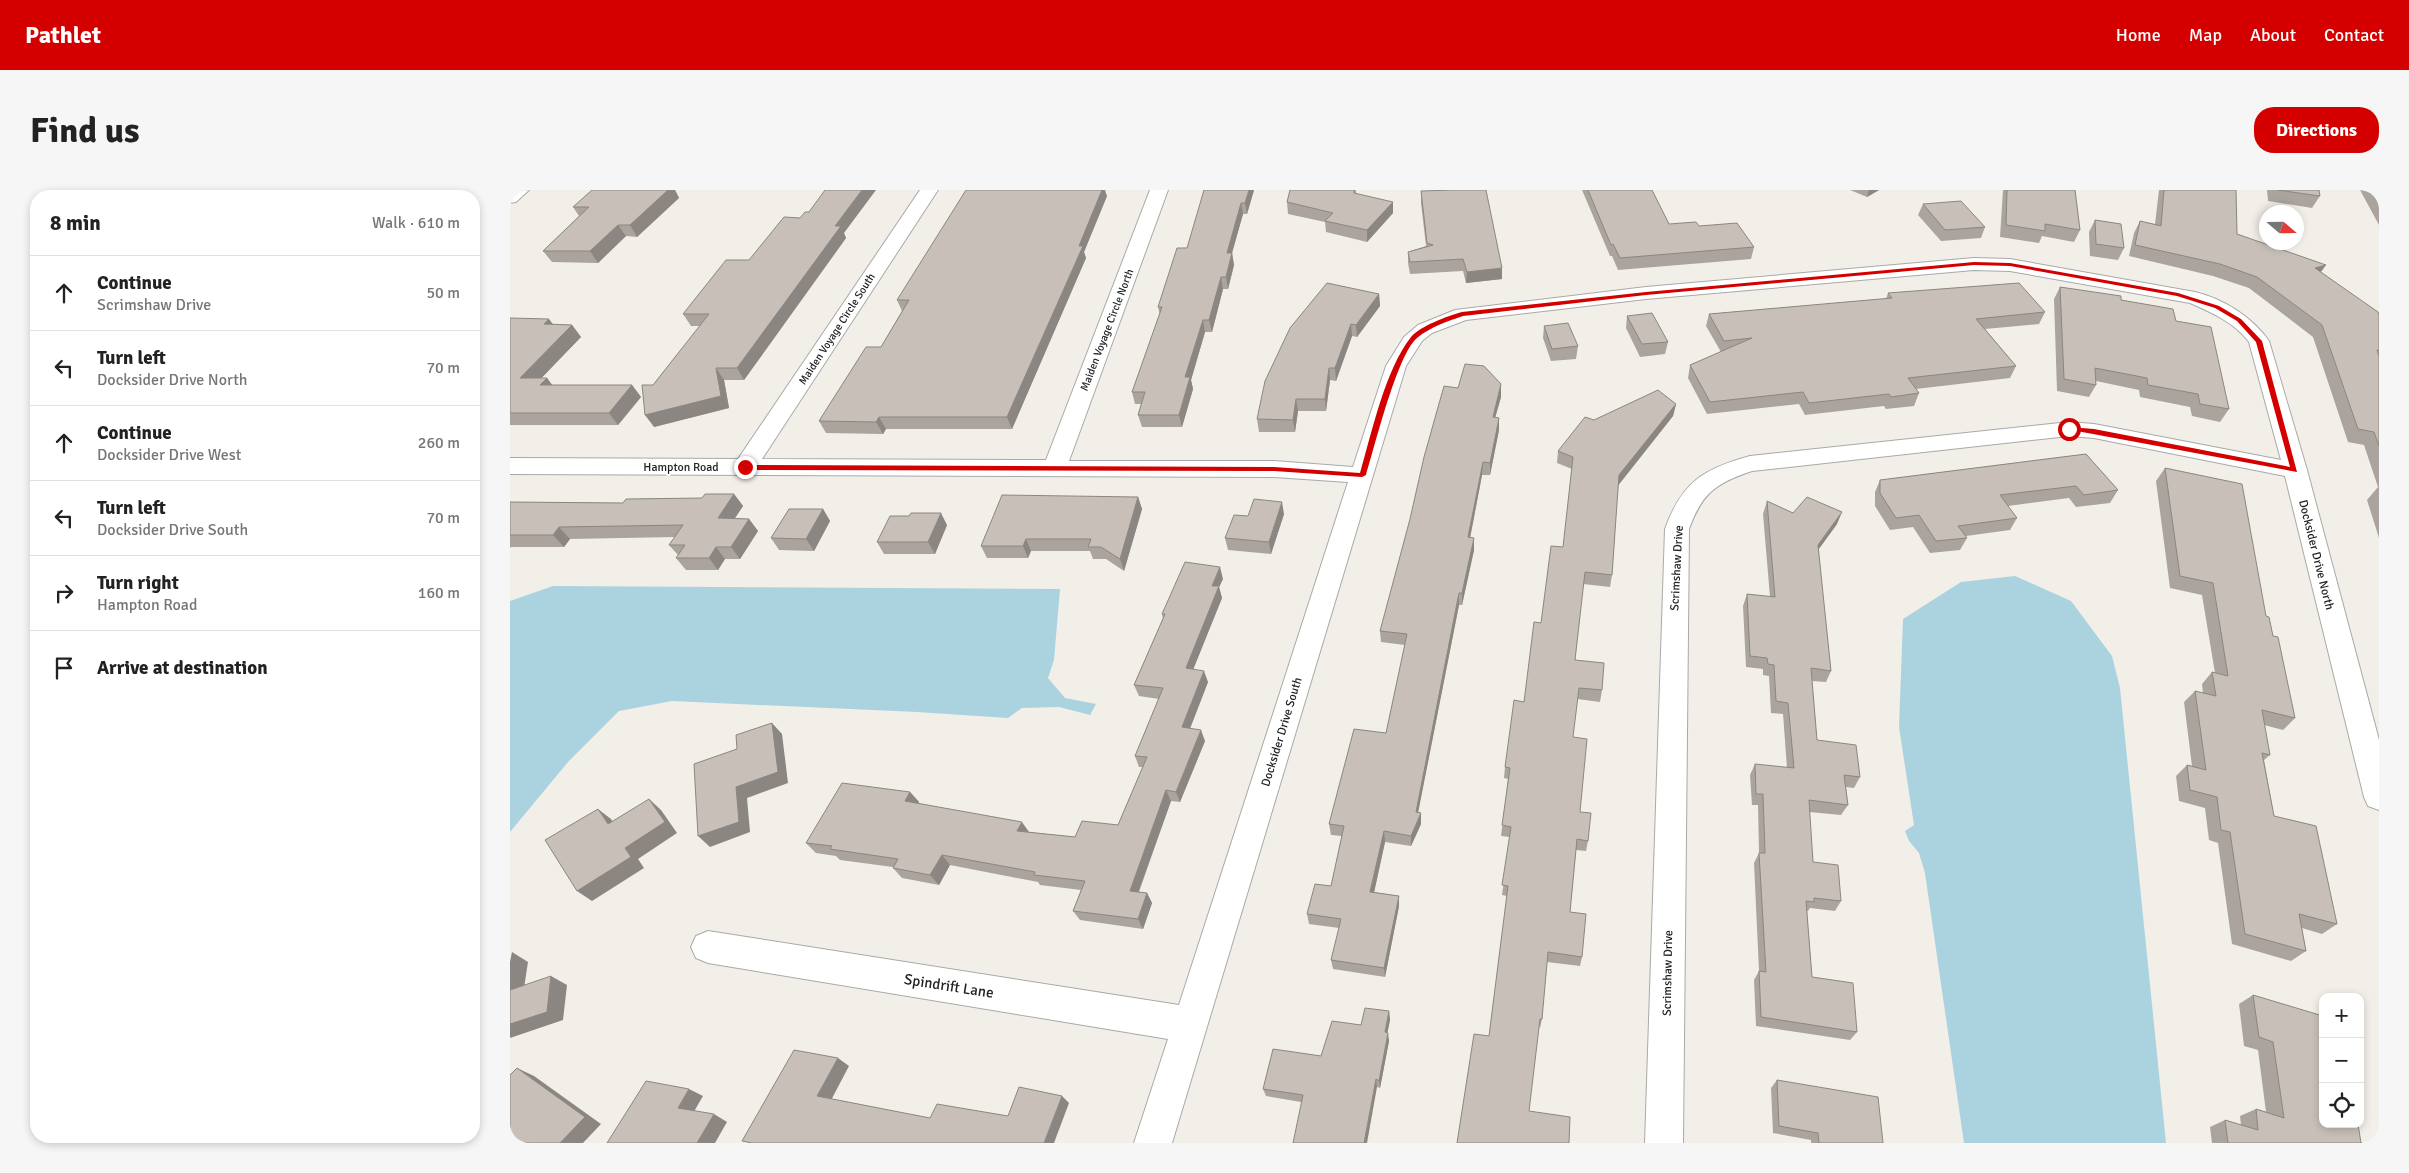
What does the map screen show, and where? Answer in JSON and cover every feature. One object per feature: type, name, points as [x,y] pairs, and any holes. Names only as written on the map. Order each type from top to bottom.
[{"type":"street","points":[[510,198],[520,190]]},
{"type":"street","name":"Maiden Voyage Circle South","points":[[745,467],[929,190]]},
{"type":"street","name":"Maiden Voyage Circle North","points":[[1054,469],[1159,190]]},
{"type":"street","name":"Docksider Drive North","points":[[1425,329],[1462,314],[1646,293],[1974,264],[2010,265],[2178,294],[2217,307],[2239,320],[2259,341],[2295,470],[2379,797]]},
{"type":"street","name":"Docksider Drive South","points":[[1153,1143],[1396,366],[1414,337],[1425,329]]},
{"type":"street","name":"Scrimshaw Drive","points":[[1664,1143],[1677,529],[1684,506],[1699,486],[1723,472],[1750,464],[2069,429],[2094,431],[2295,470]]},
{"type":"street","name":"Hampton Road","points":[[510,466],[1274,469],[1362,475]]},
{"type":"street","name":"Spindrift Lane","points":[[708,947],[1190,1025]]},
{"type":"water","points":[[2015,576],[2071,601],[2112,656],[2120,688],[2166,1143],[1964,1143],[1925,873],[1919,853],[1909,841],[1905,831],[1914,825],[1899,727],[1903,619],[1961,582]]},
{"type":"water","points":[[553,586],[1060,589],[1054,660],[1048,678],[1065,698],[1096,704],[1090,715],[1059,707],[1022,708],[1008,718],[672,701],[619,711],[568,762],[510,832],[510,601]]},
{"type":"building","points":[[592,190],[668,190],[630,225],[618,225],[590,251],[543,251],[589,207],[573,207]]},
{"type":"building","points":[[825,190],[862,190],[835,226],[841,226],[737,368],[716,368],[721,396],[645,415],[642,385],[653,385],[709,314],[683,314],[726,260],[749,260],[784,217],[800,218],[805,212],[809,212]]},
{"type":"building","points":[[966,190],[1102,190],[1079,246],[1083,246],[1007,417],[879,417],[876,422],[819,421],[866,347],[881,347],[909,300],[897,300]]},
{"type":"building","points":[[1204,190],[1249,190],[1245,203],[1241,203],[1227,253],[1232,253],[1226,277],[1221,277],[1209,320],[1203,320],[1185,377],[1190,377],[1179,415],[1138,415],[1145,392],[1132,392],[1162,307],[1158,307],[1177,248],[1187,248]]},
{"type":"building","points":[[1290,190],[1354,190],[1354,193],[1393,202],[1367,230],[1325,221],[1333,213],[1287,202]]},
{"type":"building","points":[[1486,190],[1502,268],[1467,272],[1463,259],[1410,262],[1408,252],[1433,245],[1427,243],[1421,191]]},
{"type":"building","points":[[1588,190],[1652,190],[1669,224],[1696,222],[1699,226],[1737,223],[1754,247],[1620,258],[1613,244],[1611,245]]},
{"type":"building","points":[[2007,190],[2075,190],[2080,230],[2045,224],[2045,231],[2006,225]]},
{"type":"building","points":[[2164,190],[2236,190],[2237,234],[2259,242],[2259,250],[2283,250],[2326,265],[2315,268],[2378,312],[2379,446],[2374,432],[2358,429],[2322,325],[2257,277],[2220,264],[2135,245],[2140,221],[2161,226]]},
{"type":"building","points":[[2278,190],[2319,190],[2320,196]]},
{"type":"building","points":[[2375,190],[2379,190],[2379,198]]},
{"type":"building","points":[[1961,201],[1985,227],[1945,230],[1923,204]]},
{"type":"building","points":[[2095,220],[2121,224],[2124,248],[2096,244]]},
{"type":"building","points":[[1327,283],[1379,294],[1356,325],[1351,324],[1335,368],[1329,368],[1325,399],[1296,399],[1293,420],[1257,419],[1265,381],[1290,328]]},
{"type":"building","points":[[2019,283],[2045,312],[1976,319],[2016,366],[1908,378],[1919,393],[1891,397],[1889,394],[1809,403],[1803,392],[1710,402],[1690,365],[1752,338],[1724,341],[1709,314],[1892,298],[1888,293]]},
{"type":"building","points":[[2060,287],[2121,296],[2121,300],[2173,309],[2176,321],[2211,327],[2229,409],[2200,404],[2198,394],[2148,385],[2147,378],[2095,368],[2096,385],[2064,379]]},
{"type":"building","points":[[1652,313],[1668,342],[1642,344],[1627,316]]},
{"type":"building","points":[[510,318],[549,319],[544,324],[572,325],[520,378],[547,378],[540,385],[632,385],[609,413],[510,413]]},
{"type":"building","points":[[1568,323],[1578,346],[1552,349],[1544,326]]},
{"type":"building","points":[[1465,364],[1484,366],[1501,384],[1493,417],[1499,418],[1490,463],[1483,462],[1468,537],[1474,538],[1462,593],[1459,593],[1416,812],[1421,813],[1411,836],[1384,831],[1370,892],[1399,896],[1384,968],[1331,960],[1341,919],[1307,914],[1315,884],[1331,886],[1344,826],[1329,824],[1354,729],[1386,733],[1407,634],[1380,631],[1444,386],[1458,388]]},
{"type":"building","points":[[1658,390],[1676,404],[1619,475],[1612,575],[1585,572],[1575,660],[1604,663],[1602,690],[1579,688],[1573,737],[1587,739],[1580,812],[1591,813],[1588,841],[1577,839],[1570,912],[1586,914],[1582,957],[1548,952],[1542,1019],[1540,1019],[1529,1111],[1570,1117],[1569,1143],[1457,1143],[1474,1034],[1489,1036],[1508,886],[1502,885],[1511,827],[1502,825],[1510,768],[1505,767],[1514,700],[1524,702],[1534,622],[1541,623],[1551,546],[1563,547],[1573,457],[1558,451],[1585,417],[1594,420]]},
{"type":"building","points":[[2086,454],[2118,490],[2084,495],[2076,486],[2000,495],[2017,518],[1958,526],[1967,538],[1936,541],[1919,515],[1896,518],[1880,493],[1880,480]]},
{"type":"building","points":[[2165,468],[2242,484],[2266,616],[2269,617],[2273,636],[2278,637],[2295,718],[2262,710],[2270,755],[2262,753],[2274,816],[2316,826],[2337,924],[2299,914],[2306,951],[2245,934],[2230,832],[2221,830],[2217,797],[2190,790],[2187,765],[2206,770],[2195,691],[2216,696],[2212,672],[2228,676],[2213,583],[2180,576]]},
{"type":"building","points":[[705,494],[734,494],[718,518],[749,519],[731,547],[716,547],[709,558],[676,558],[685,545],[669,545],[683,525],[559,527],[553,535],[510,535],[510,502],[623,503],[626,499],[702,498]]},
{"type":"building","points":[[1002,495],[1138,497],[1120,559],[1101,547],[1088,547],[1091,539],[1026,539],[1023,546],[981,546]]},
{"type":"building","points":[[1807,497],[1842,512],[1818,545],[1831,671],[1811,668],[1817,740],[1856,745],[1860,777],[1844,775],[1848,805],[1809,800],[1813,862],[1838,865],[1841,901],[1814,898],[1814,902],[1806,901],[1812,977],[1853,983],[1857,1032],[1761,1017],[1759,971],[1766,972],[1759,853],[1765,853],[1763,794],[1756,794],[1755,764],[1794,768],[1788,703],[1776,701],[1774,665],[1768,664],[1767,658],[1750,656],[1747,594],[1775,597],[1767,501],[1793,513]]},
{"type":"building","points":[[1254,499],[1282,502],[1269,542],[1225,538],[1234,515],[1248,516]]},
{"type":"building","points":[[789,509],[823,509],[806,539],[771,538]]},
{"type":"building","points":[[911,513],[941,513],[928,542],[877,542],[890,516],[909,516]]},
{"type":"building","points":[[1185,562],[1220,567],[1212,586],[1219,586],[1186,668],[1204,671],[1182,727],[1201,730],[1176,792],[1166,790],[1130,891],[1147,893],[1138,919],[1073,911],[1085,881],[1034,875],[1035,872],[942,855],[930,875],[893,868],[898,859],[830,849],[832,846],[806,843],[842,783],[910,792],[905,801],[1022,822],[1017,831],[1075,837],[1082,821],[1118,825],[1147,757],[1135,756],[1163,688],[1134,685]]},
{"type":"building","points":[[772,723],[778,772],[736,787],[739,822],[698,836],[694,764],[737,749],[736,735]]},
{"type":"building","points":[[649,799],[665,822],[625,848],[631,857],[577,891],[545,840],[598,809],[608,824]]},
{"type":"building","points":[[551,976],[547,1012],[510,1024],[510,990]]},
{"type":"building","points":[[2253,995],[2319,1015],[2319,1128],[2359,1128],[2361,1143],[2228,1143],[2225,1120],[2258,1130],[2256,1109],[2284,1118],[2273,1042],[2259,1037]]},
{"type":"building","points":[[1365,1008],[1389,1011],[1385,1032],[1388,1033],[1379,1081],[1376,1079],[1364,1143],[1293,1143],[1303,1095],[1263,1089],[1273,1049],[1321,1056],[1332,1021],[1361,1025]]},
{"type":"building","points":[[794,1050],[838,1058],[817,1096],[930,1118],[937,1104],[1008,1116],[1019,1087],[1062,1096],[1044,1143],[752,1143],[742,1141]]},
{"type":"building","points":[[517,1068],[585,1117],[560,1143],[510,1143],[510,1075]]},
{"type":"building","points":[[1777,1080],[1878,1097],[1883,1143],[1819,1143],[1818,1133],[1779,1126]]},
{"type":"building","points":[[646,1081],[689,1089],[678,1108],[714,1114],[697,1143],[607,1143]]},
{"type":"route","points":[[745,467],[1274,469],[1362,475],[1396,366],[1414,337],[1425,329],[1462,314],[1646,293],[1974,264],[2010,265],[2178,294],[2217,307],[2239,320],[2249,328],[2259,341],[2295,470],[2094,431],[2069,429]]}]
